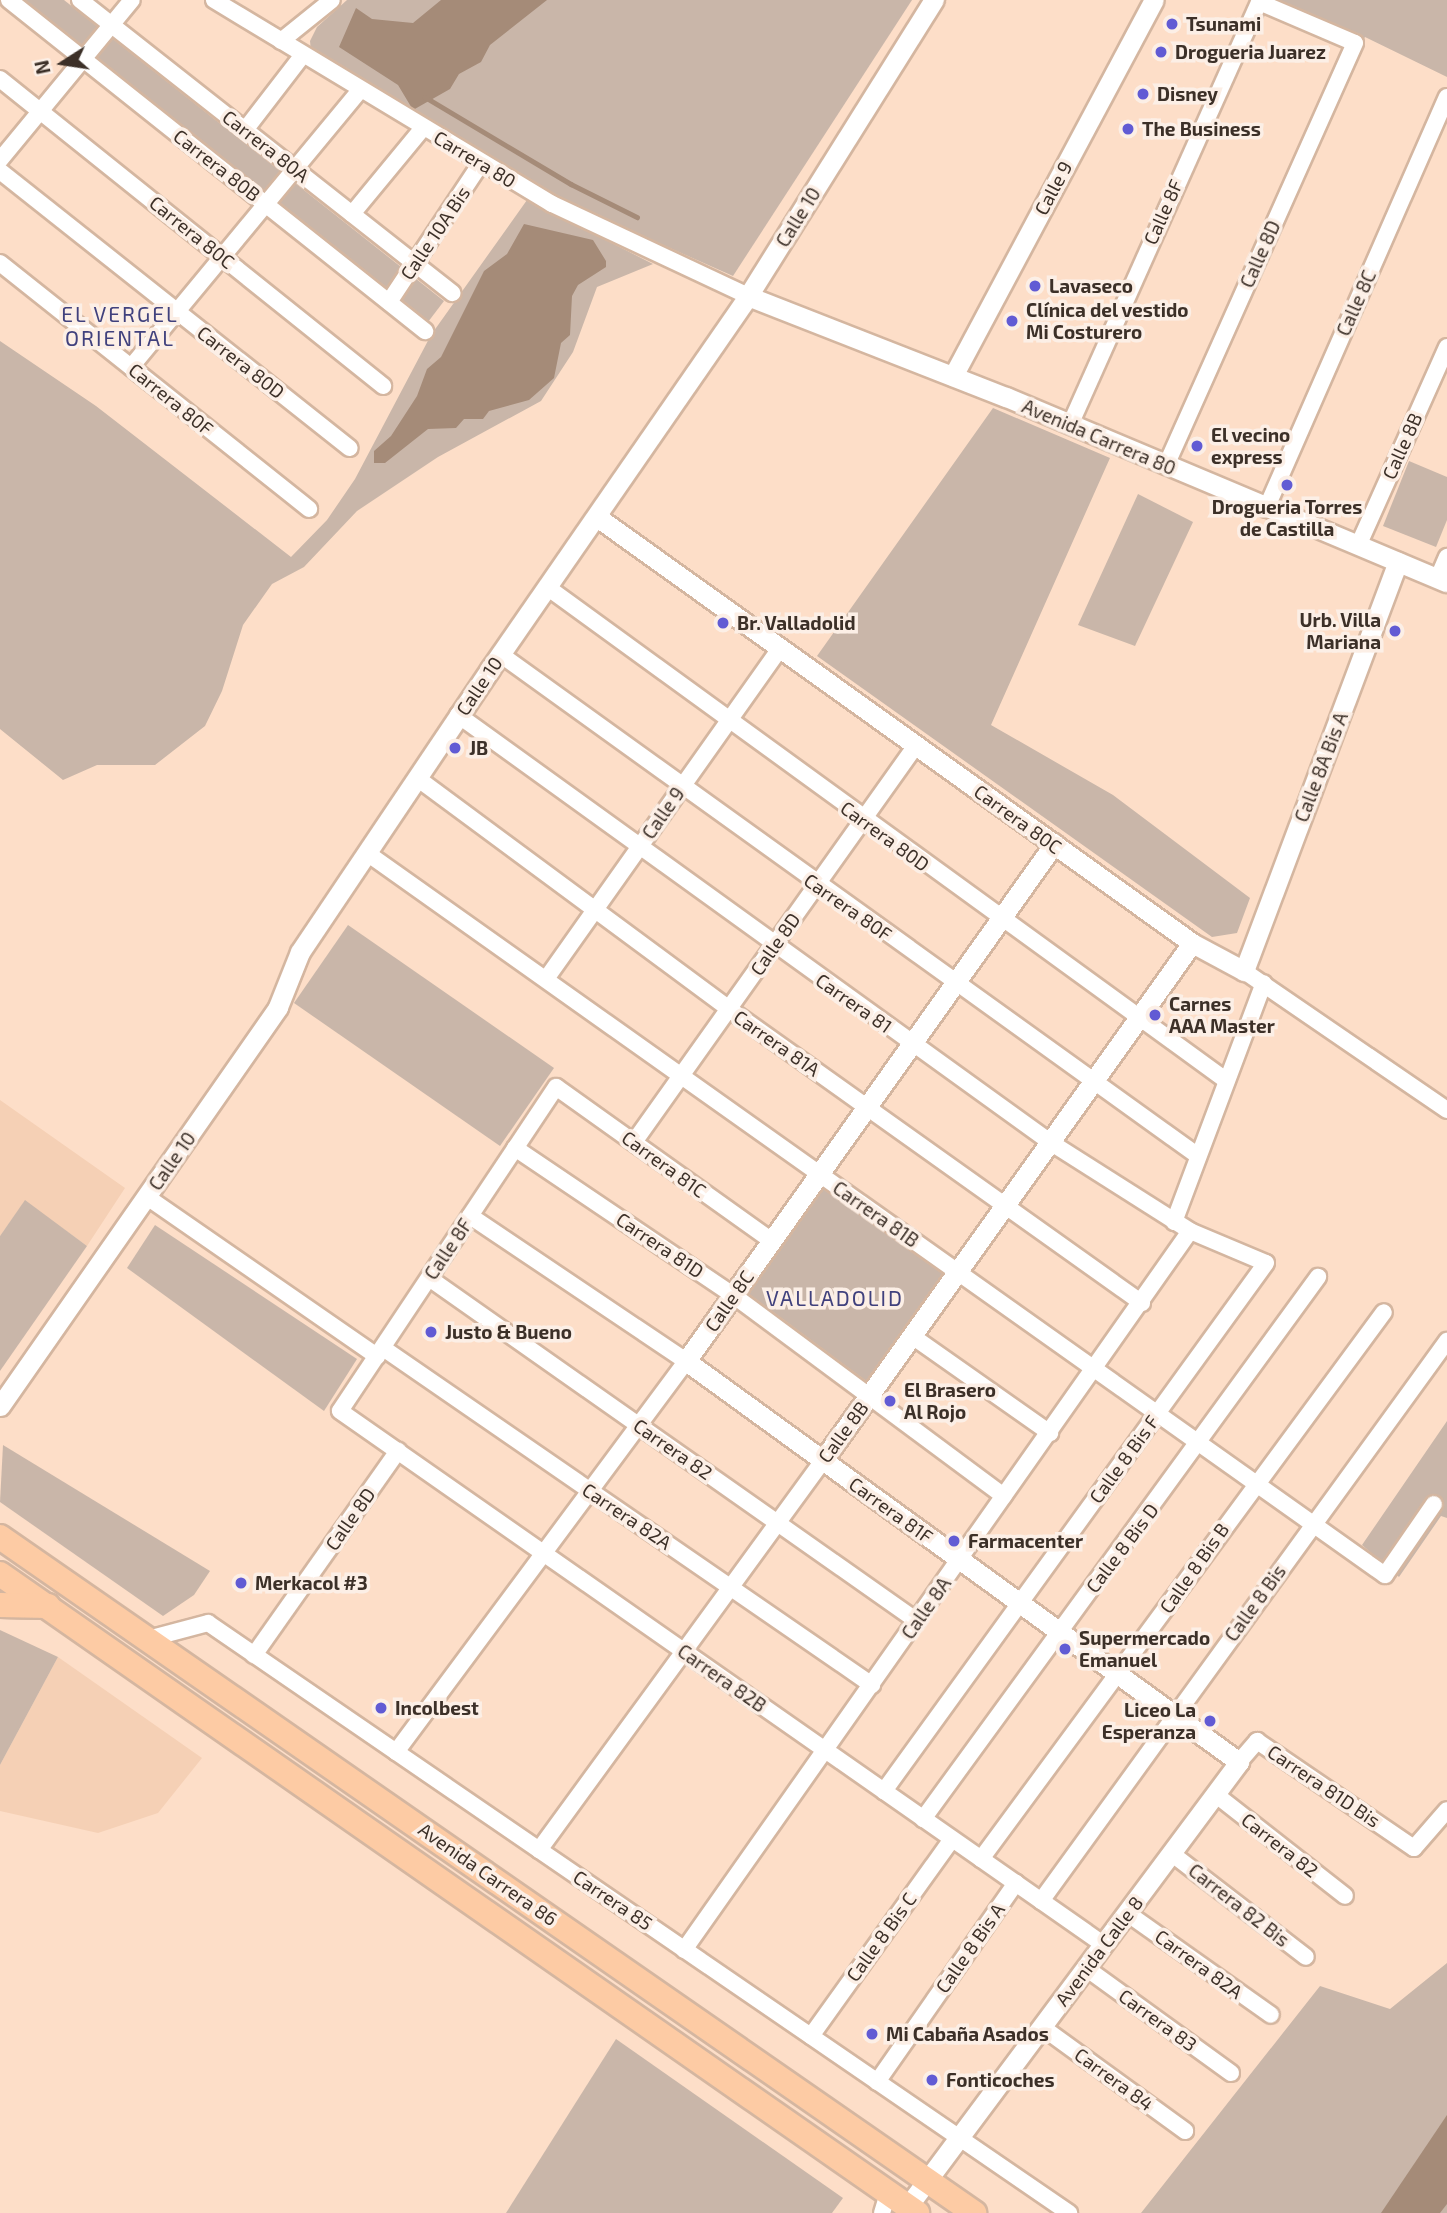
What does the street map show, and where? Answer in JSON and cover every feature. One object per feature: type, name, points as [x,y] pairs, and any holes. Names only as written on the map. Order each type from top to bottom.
[{"type":"main road","name":"Avenida Carrera 86","points":[[0,1537],[974,2213]]},
{"type":"main road","name":"Avenida Carrera 86","points":[[0,1574],[52,1607],[899,2206]]},
{"type":"main road","points":[[0,1605],[52,1607]]},
{"type":"street","name":"Carrera 80B","points":[[9,0],[425,331]]},
{"type":"street","name":"Carrera 80A","points":[[80,0],[453,293]]},
{"type":"street","points":[[0,160],[132,0]]},
{"type":"street","name":"Carrera 80","points":[[214,0],[359,91],[481,163],[619,238],[748,296]]},
{"type":"street","points":[[281,41],[332,0]]},
{"type":"street","name":"Calle 10","points":[[0,1406],[278,1007],[300,952],[458,715],[748,296],[934,0]]},
{"type":"street","name":"Calle 9","points":[[953,376],[1154,0]]},
{"type":"street","name":"Calle 8D","points":[[1166,466],[1355,43],[1259,2]]},
{"type":"street","name":"Calle 8F","points":[[1070,425],[1259,2]]},
{"type":"street","points":[[245,130],[302,56]]},
{"type":"street","name":"Carrera 80C","points":[[0,79],[383,386]]},
{"type":"street","points":[[131,367],[359,91]]},
{"type":"street","name":"Calle 8C","points":[[1266,509],[1447,98]]},
{"type":"street","points":[[352,214],[423,128]]},
{"type":"street","name":"Calle 10A Bis","points":[[389,302],[481,163]]},
{"type":"street","name":"Carrera 80D","points":[[0,171],[350,448]]},
{"type":"street","name":"Carrera 80F","points":[[0,262],[309,509]]},
{"type":"street","name":"Avenida Carrera 80","points":[[748,296],[953,376],[1266,509],[1443,580]]},
{"type":"street","name":"Calle 8B","points":[[1358,546],[1447,347]]},
{"type":"street","name":"Carrera 80C","points":[[597,517],[1192,943],[1264,983],[1447,1110]]},
{"type":"street","points":[[1443,580],[1447,557]]},
{"type":"street","name":"Calle 8A Bis A","points":[[1244,971],[1398,562]]},
{"type":"street","name":"Carrera 80D","points":[[547,587],[862,820],[1227,1081]]},
{"type":"street","name":"Calle 9","points":[[547,979],[780,648]]},
{"type":"street","name":"Carrera 80F","points":[[500,654],[816,885],[1198,1156]]},
{"type":"street","name":"Carrera 81","points":[[458,715],[774,946],[1050,1142],[1190,1231],[1266,1263]]},
{"type":"street","name":"Calle 8D","points":[[634,1142],[916,745]]},
{"type":"street","name":"Carrera 81A","points":[[417,778],[729,1009],[1142,1303]]},
{"type":"street","name":"Calle 8C","points":[[396,1752],[542,1552],[641,1426],[1054,844]]},
{"type":"street","name":"Carrera 81B","points":[[367,853],[1385,1575],[1434,1504]]},
{"type":"street","name":"Calle 8B","points":[[539,1850],[686,1653],[1192,943]]},
{"type":"street","points":[[1174,1222],[1264,983]]},
{"type":"street","name":"Calle 8F","points":[[340,1411],[556,1087]]},
{"type":"street","name":"Carrera 81C","points":[[556,1087],[772,1241]]},
{"type":"street","name":"Carrera 81D","points":[[515,1149],[733,1295],[867,1398],[1004,1496]]},
{"type":"street","name":"Carrera 82A","points":[[147,1197],[591,1492],[872,1685]]},
{"type":"street","name":"Carrera 81F","points":[[470,1216],[686,1361],[1239,1762]]},
{"type":"street","name":"Calle 8A","points":[[684,1950],[1142,1303],[1190,1231]]},
{"type":"street","name":"Calle 8 Bis F","points":[[884,1791],[1266,1263]]},
{"type":"street","name":"Calle 8 Bis D","points":[[923,1819],[1200,1444],[1318,1277]]},
{"type":"street","name":"Carrera 82","points":[[429,1278],[917,1620]]},
{"type":"street","name":"Calle 8 Bis B","points":[[981,1859],[1119,1675],[1255,1483],[1384,1312]]},
{"type":"street","points":[[912,1336],[1050,1433]]},
{"type":"street","name":"Calle 8 Bis","points":[[1041,1901],[1447,1341]]},
{"type":"street","name":"Carrera 82B","points":[[340,1411],[1103,1944]]},
{"type":"street","name":"Calle 8D","points":[[254,1655],[398,1451]]},
{"type":"street","name":"Carrera 85","points":[[148,1639],[208,1623],[1069,2213]]},
{"type":"street","name":"Carrera 81D Bis","points":[[1239,1762],[1257,1741],[1415,1847],[1447,1810]]},
{"type":"street","name":"Avenida Calle 8","points":[[899,2206],[928,2179],[1239,1762]]},
{"type":"street","name":"Carrera 82","points":[[1215,1794],[1345,1896]]},
{"type":"street","name":"Calle 8 Bis C","points":[[811,2036],[952,1839]]},
{"type":"street","name":"Carrera 82 Bis","points":[[1171,1853],[1306,1957]]},
{"type":"street","name":"Calle 8 Bis A","points":[[877,2082],[1016,1883]]},
{"type":"street","name":"Carrera 82A","points":[[1127,1913],[1271,2015]]},
{"type":"street","name":"Carrera 83","points":[[1086,1968],[1231,2073]]},
{"type":"street","name":"Carrera 84","points":[[1042,2027],[1185,2130]]},
{"type":"shaded area","points":[[21,0],[64,0],[444,301],[428,322]]},
{"type":"shaded area","points":[[347,0],[912,0],[733,276],[548,194],[311,51],[310,41],[317,27]]},
{"type":"shaded area","points":[[441,0],[547,0],[490,45],[481,62],[459,74],[450,89],[413,110],[398,85],[339,47],[356,8],[372,19],[413,23]]},
{"type":"shaded area","points":[[1261,0],[1447,0],[1447,77],[1365,37],[1361,44]]},
{"type":"shaded area","points":[[527,200],[653,264],[597,287],[573,352],[541,401],[438,457],[357,511],[304,567],[272,584],[243,625],[222,691],[205,726],[155,765],[97,765],[63,780],[0,729],[0,341],[96,406],[291,557],[327,520],[355,479],[431,335]]},
{"type":"shaded area","points":[[524,224],[593,240],[606,261],[606,267],[578,285],[572,296],[570,335],[561,343],[554,378],[529,400],[489,411],[483,419],[464,419],[456,428],[428,429],[385,463],[374,463],[374,451],[391,436],[417,396],[427,369],[441,357],[484,271],[507,254]]},
{"type":"shaded area","points":[[993,408],[1110,458],[991,725],[1113,795],[1250,898],[1237,933],[1212,937],[817,656]]},
{"type":"shaded area","points":[[1409,461],[1447,477],[1447,520],[1436,547],[1383,526]]},
{"type":"shaded area","points":[[1138,494],[1193,522],[1135,646],[1078,625]]},
{"type":"shaded area","points":[[348,925],[554,1068],[500,1146],[294,1003]]},
{"type":"shaded area","points":[[0,1100],[125,1188],[87,1246],[25,1201],[0,1236]]},
{"type":"shaded area","points":[[825,1183],[945,1272],[866,1381],[746,1292]]},
{"type":"shaded area","points":[[25,1200],[87,1246],[0,1371],[0,1236]]},
{"type":"shaded area","points":[[155,1225],[357,1359],[324,1411],[127,1268]]},
{"type":"shaded area","points":[[1447,1421],[1447,1518],[1441,1516],[1399,1577],[1362,1545]]},
{"type":"shaded area","points":[[3,1445],[210,1571],[194,1595],[163,1616],[0,1502]]},
{"type":"shaded area","points":[[0,1630],[58,1657],[0,1765]]},
{"type":"shaded area","points":[[58,1657],[202,1758],[158,1813],[98,1833],[0,1811],[0,1765]]},
{"type":"shaded area","points":[[1447,1963],[1447,2213],[1141,2213],[1320,1986],[1390,2009]]},
{"type":"shaded area","points":[[616,2039],[843,2198],[832,2213],[506,2213]]},
{"type":"shaded area","points":[[1447,2115],[1447,2204],[1440,2213],[1381,2213]]},
{"type":"waterway","points":[[425,97],[571,184],[637,217]]},
{"type":"place","name":"Tsunami","points":[[1172,24]]},
{"type":"place","name":"Drogueria Juarez","points":[[1161,52]]},
{"type":"place","name":"Disney","points":[[1143,94]]},
{"type":"place","name":"The Business","points":[[1128,129]]},
{"type":"place","name":"Lavaseco","points":[[1035,286]]},
{"type":"place","name":"Clínica del vestido Mi Costurero","points":[[1012,321]]},
{"type":"place","name":"El vecino express","points":[[1197,446]]},
{"type":"place","name":"Drogueria Torres de Castilla","points":[[1287,485]]},
{"type":"place","name":"Br. Valladolid","points":[[723,623]]},
{"type":"place","name":"Urb. Villa Mariana","points":[[1395,631]]},
{"type":"place","name":"JB","points":[[455,748]]},
{"type":"place","name":"Carnes AAA Master","points":[[1155,1015]]},
{"type":"place","name":"Justo & Bueno","points":[[431,1332]]},
{"type":"place","name":"El Brasero Al Rojo","points":[[890,1401]]},
{"type":"place","name":"Farmacenter","points":[[954,1541]]},
{"type":"place","name":"Merkacol #3","points":[[241,1583]]},
{"type":"place","name":"Supermercado Emanuel","points":[[1065,1649]]},
{"type":"place","name":"Incolbest","points":[[381,1708]]},
{"type":"place","name":"Liceo La Esperanza","points":[[1210,1721]]},
{"type":"place","name":"Mi Cabaña Asados","points":[[872,2034]]},
{"type":"place","name":"Fonticoches","points":[[932,2080]]},
{"type":"district","name":"EL VERGEL ORIENTAL","points":[[120,326]]},
{"type":"district","name":"VALLADOLID","points":[[835,1298]]}]
